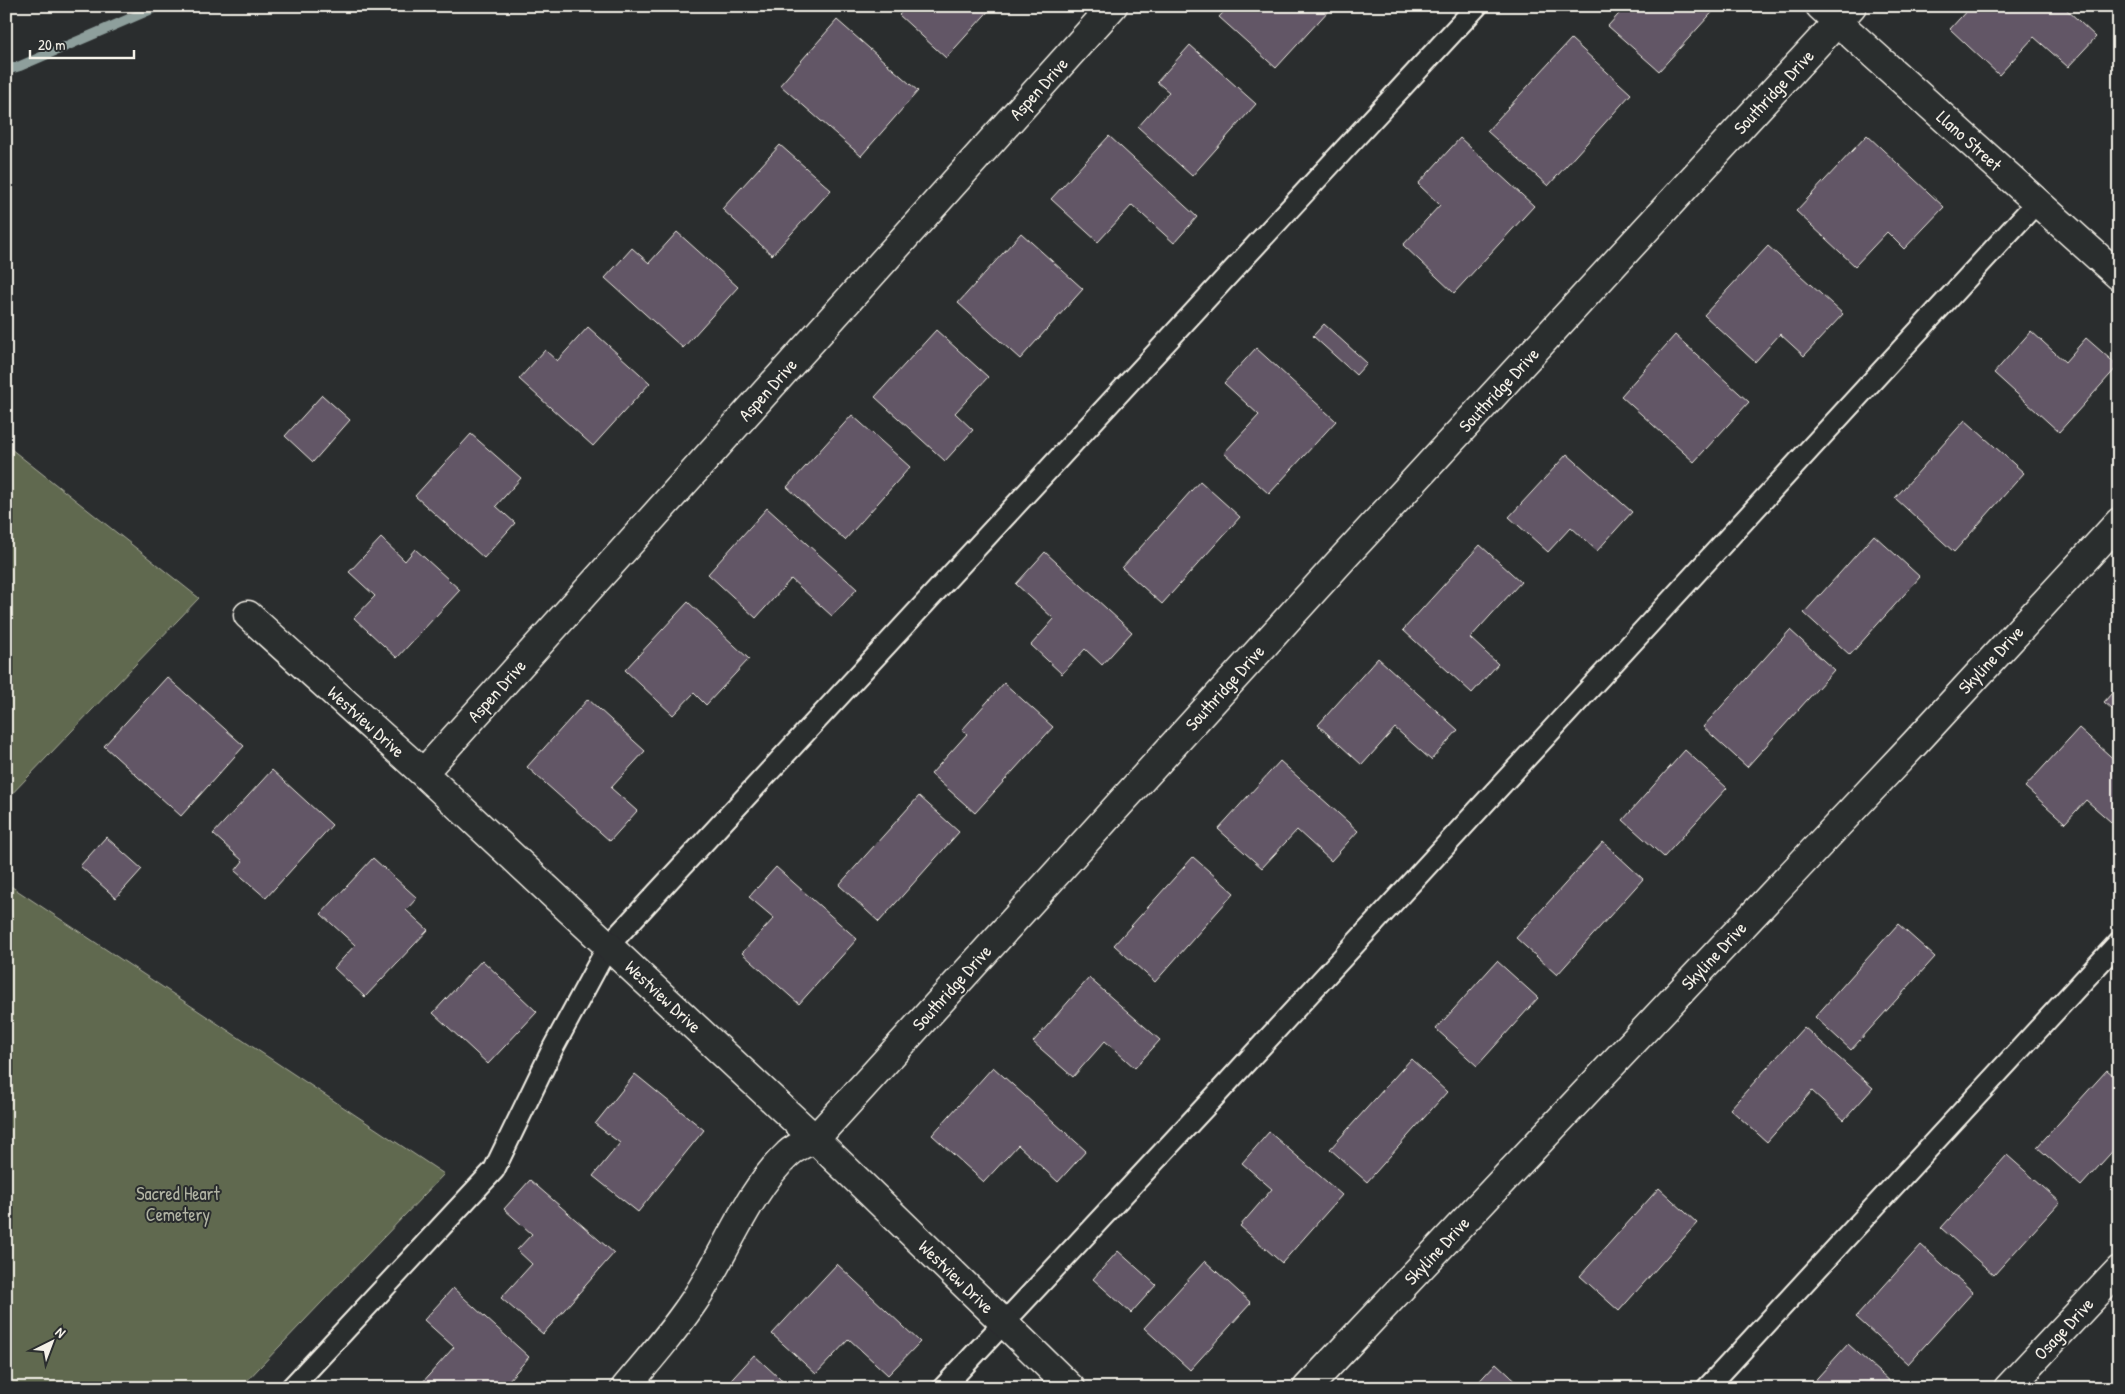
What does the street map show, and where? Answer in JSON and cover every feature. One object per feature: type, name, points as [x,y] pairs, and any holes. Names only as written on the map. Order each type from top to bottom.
[{"type":"street","name":"Aspen Drive","points":[[423,773],[1113,6]]},
{"type":"street","name":"Llano Street","points":[[1837,12],[2037,202],[2119,276]]},
{"type":"street","name":"Southridge Drive","points":[[624,1388],[653,1356],[694,1301],[727,1241],[770,1174],[790,1152],[815,1139],[1837,12]]},
{"type":"street","name":"Skyline Drive","points":[[1307,1388],[1916,742],[2119,522]]},
{"type":"street","name":"Westview Drive","points":[[248,615],[423,773],[815,1139],[1071,1388]]},
{"type":"street","name":"Osage Drive","points":[[2008,1388],[2119,1270]]},
{"type":"lane","points":[[291,1388],[494,1170],[554,1048],[608,946],[1477,6]]},
{"type":"lane","points":[[943,1388],[1224,1086],[2037,202]]},
{"type":"lane","points":[[1707,1388],[2119,942]]},
{"type":"green space","points":[[6,445],[199,598],[6,800]]},
{"type":"green space","name":"Sacred Heart Cemetery","points":[[6,883],[444,1174],[240,1388],[6,1388]]},
{"type":"building","points":[[907,6],[993,6],[946,58],[899,15]]},
{"type":"building","points":[[1229,6],[1327,6],[1330,9],[1276,68],[1219,17]]},
{"type":"building","points":[[1626,6],[1718,6],[1659,71],[1608,26]]},
{"type":"building","points":[[1971,6],[2063,6],[2096,37],[2068,67],[2034,37],[1999,75],[1950,29]]},
{"type":"building","points":[[837,20],[918,91],[861,156],[780,85]]},
{"type":"building","points":[[1571,39],[1631,94],[1548,186],[1487,131]]},
{"type":"building","points":[[1190,45],[1256,104],[1192,176],[1138,127],[1169,92],[1157,82]]},
{"type":"building","points":[[1867,135],[1944,207],[1904,249],[1887,232],[1855,266],[1796,211]]},
{"type":"building","points":[[1109,136],[1197,217],[1174,243],[1132,205],[1098,242],[1051,199]]},
{"type":"building","points":[[1460,138],[1534,206],[1454,293],[1403,245],[1440,205],[1418,184]]},
{"type":"building","points":[[780,145],[831,190],[772,255],[722,209]]},
{"type":"building","points":[[677,232],[738,287],[683,348],[605,278],[632,248],[649,263]]},
{"type":"building","points":[[1021,233],[1083,289],[1020,359],[958,303]]},
{"type":"building","points":[[1768,246],[1843,314],[1804,356],[1780,334],[1755,362],[1704,315]]},
{"type":"building","points":[[1324,324],[1367,363],[1356,375],[1313,336]]},
{"type":"building","points":[[588,327],[650,383],[593,446],[519,379],[545,350],[557,361]]},
{"type":"building","points":[[936,330],[988,377],[955,413],[973,430],[945,461],[875,397]]},
{"type":"building","points":[[2031,331],[2065,362],[2086,338],[2118,366],[2059,432],[1994,373]]},
{"type":"building","points":[[1675,335],[1749,402],[1694,462],[1621,396]]},
{"type":"building","points":[[1256,348],[1336,421],[1269,494],[1224,453],[1259,415],[1224,383]]},
{"type":"building","points":[[322,395],[350,420],[313,462],[285,436]]},
{"type":"building","points":[[852,415],[910,467],[845,540],[787,487]]},
{"type":"building","points":[[1965,420],[2024,473],[1954,552],[1895,498]]},
{"type":"building","points":[[471,434],[521,478],[496,506],[515,523],[484,558],[415,496]]},
{"type":"building","points":[[1567,454],[1632,512],[1597,551],[1571,527],[1548,552],[1509,517]]},
{"type":"building","points":[[1200,481],[1240,517],[1162,604],[1122,568]]},
{"type":"building","points":[[767,508],[857,589],[832,616],[791,579],[756,618],[708,574]]},
{"type":"building","points":[[1874,535],[1920,577],[1850,655],[1804,613]]},
{"type":"building","points":[[381,538],[405,561],[415,549],[460,590],[397,658],[354,618],[375,596],[349,572]]},
{"type":"building","points":[[1480,545],[1521,582],[1470,638],[1498,664],[1472,693],[1403,630]]},
{"type":"building","points":[[1045,552],[1132,632],[1102,665],[1085,649],[1062,674],[1031,645],[1054,619],[1016,584]]},
{"type":"building","points":[[688,602],[749,659],[706,705],[694,693],[673,715],[625,670]]},
{"type":"building","points":[[1790,630],[1834,670],[1747,767],[1703,727]]},
{"type":"building","points":[[1378,658],[1458,730],[1431,760],[1395,728],[1362,765],[1318,725]]},
{"type":"building","points":[[167,677],[244,746],[181,816],[104,746]]},
{"type":"building","points":[[1004,683],[1053,727],[975,813],[931,774],[967,734],[962,730]]},
{"type":"building","points":[[2119,685],[2119,715],[2104,702]]},
{"type":"building","points":[[588,699],[645,751],[611,788],[637,811],[610,841],[527,767]]},
{"type":"building","points":[[2079,728],[2119,764],[2119,829],[2086,800],[2065,823],[2025,787]]},
{"type":"building","points":[[1685,750],[1727,788],[1664,857],[1623,820]]},
{"type":"building","points":[[1280,761],[1358,831],[1331,861],[1297,830],[1262,868],[1218,829]]},
{"type":"building","points":[[272,770],[332,825],[266,898],[235,871],[243,861],[213,834]]},
{"type":"building","points":[[919,796],[959,832],[879,922],[839,885]]},
{"type":"building","points":[[106,837],[142,869],[116,898],[80,866]]},
{"type":"building","points":[[1603,842],[1643,879],[1557,975],[1516,938]]},
{"type":"building","points":[[1193,857],[1234,893],[1155,982],[1114,945]]},
{"type":"building","points":[[373,858],[417,898],[406,910],[428,930],[365,997],[334,968],[355,945],[321,914]]},
{"type":"building","points":[[776,867],[857,939],[799,1004],[742,953],[774,918],[749,897]]},
{"type":"building","points":[[1898,924],[1935,957],[1851,1050],[1815,1017]]},
{"type":"building","points":[[482,960],[537,1012],[488,1064],[433,1013]]},
{"type":"building","points":[[1497,961],[1538,998],[1477,1066],[1436,1029]]},
{"type":"building","points":[[1089,978],[1160,1040],[1135,1068],[1105,1041],[1073,1077],[1033,1042]]},
{"type":"building","points":[[1804,1027],[1873,1088],[1844,1120],[1812,1091],[1767,1142],[1730,1109]]},
{"type":"building","points":[[1411,1059],[1447,1092],[1367,1182],[1330,1149]]},
{"type":"building","points":[[993,1067],[1086,1151],[1058,1182],[1018,1145],[984,1182],[932,1135]]},
{"type":"building","points":[[2107,1070],[2119,1080],[2119,1144],[2081,1186],[2037,1147]]},
{"type":"building","points":[[635,1074],[704,1130],[638,1212],[593,1176],[620,1143],[595,1124]]},
{"type":"building","points":[[1269,1132],[1342,1195],[1282,1263],[1240,1226],[1272,1189],[1242,1163]]},
{"type":"building","points":[[2007,1155],[2060,1202],[1994,1275],[1941,1228]]},
{"type":"building","points":[[530,1180],[614,1253],[543,1334],[501,1298],[532,1264],[517,1250],[532,1234],[504,1209]]},
{"type":"building","points":[[1659,1188],[1697,1223],[1619,1311],[1580,1276]]},
{"type":"building","points":[[1921,1245],[1973,1292],[1908,1364],[1856,1317]]},
{"type":"building","points":[[1118,1251],[1156,1285],[1131,1313],[1093,1279]]},
{"type":"building","points":[[1205,1261],[1251,1303],[1190,1370],[1144,1328]]},
{"type":"building","points":[[837,1264],[920,1342],[888,1375],[849,1339],[816,1374],[772,1334]]},
{"type":"building","points":[[453,1288],[529,1357],[502,1388],[426,1388],[421,1384],[454,1347],[424,1320]]},
{"type":"building","points":[[1848,1344],[1891,1383],[1887,1388],[1808,1388]]},
{"type":"building","points":[[754,1355],[790,1388],[724,1388]]},
{"type":"building","points":[[1496,1363],[1523,1388],[1473,1388]]},
{"type":"waterway","points":[[6,70],[20,66],[159,6]]}]
